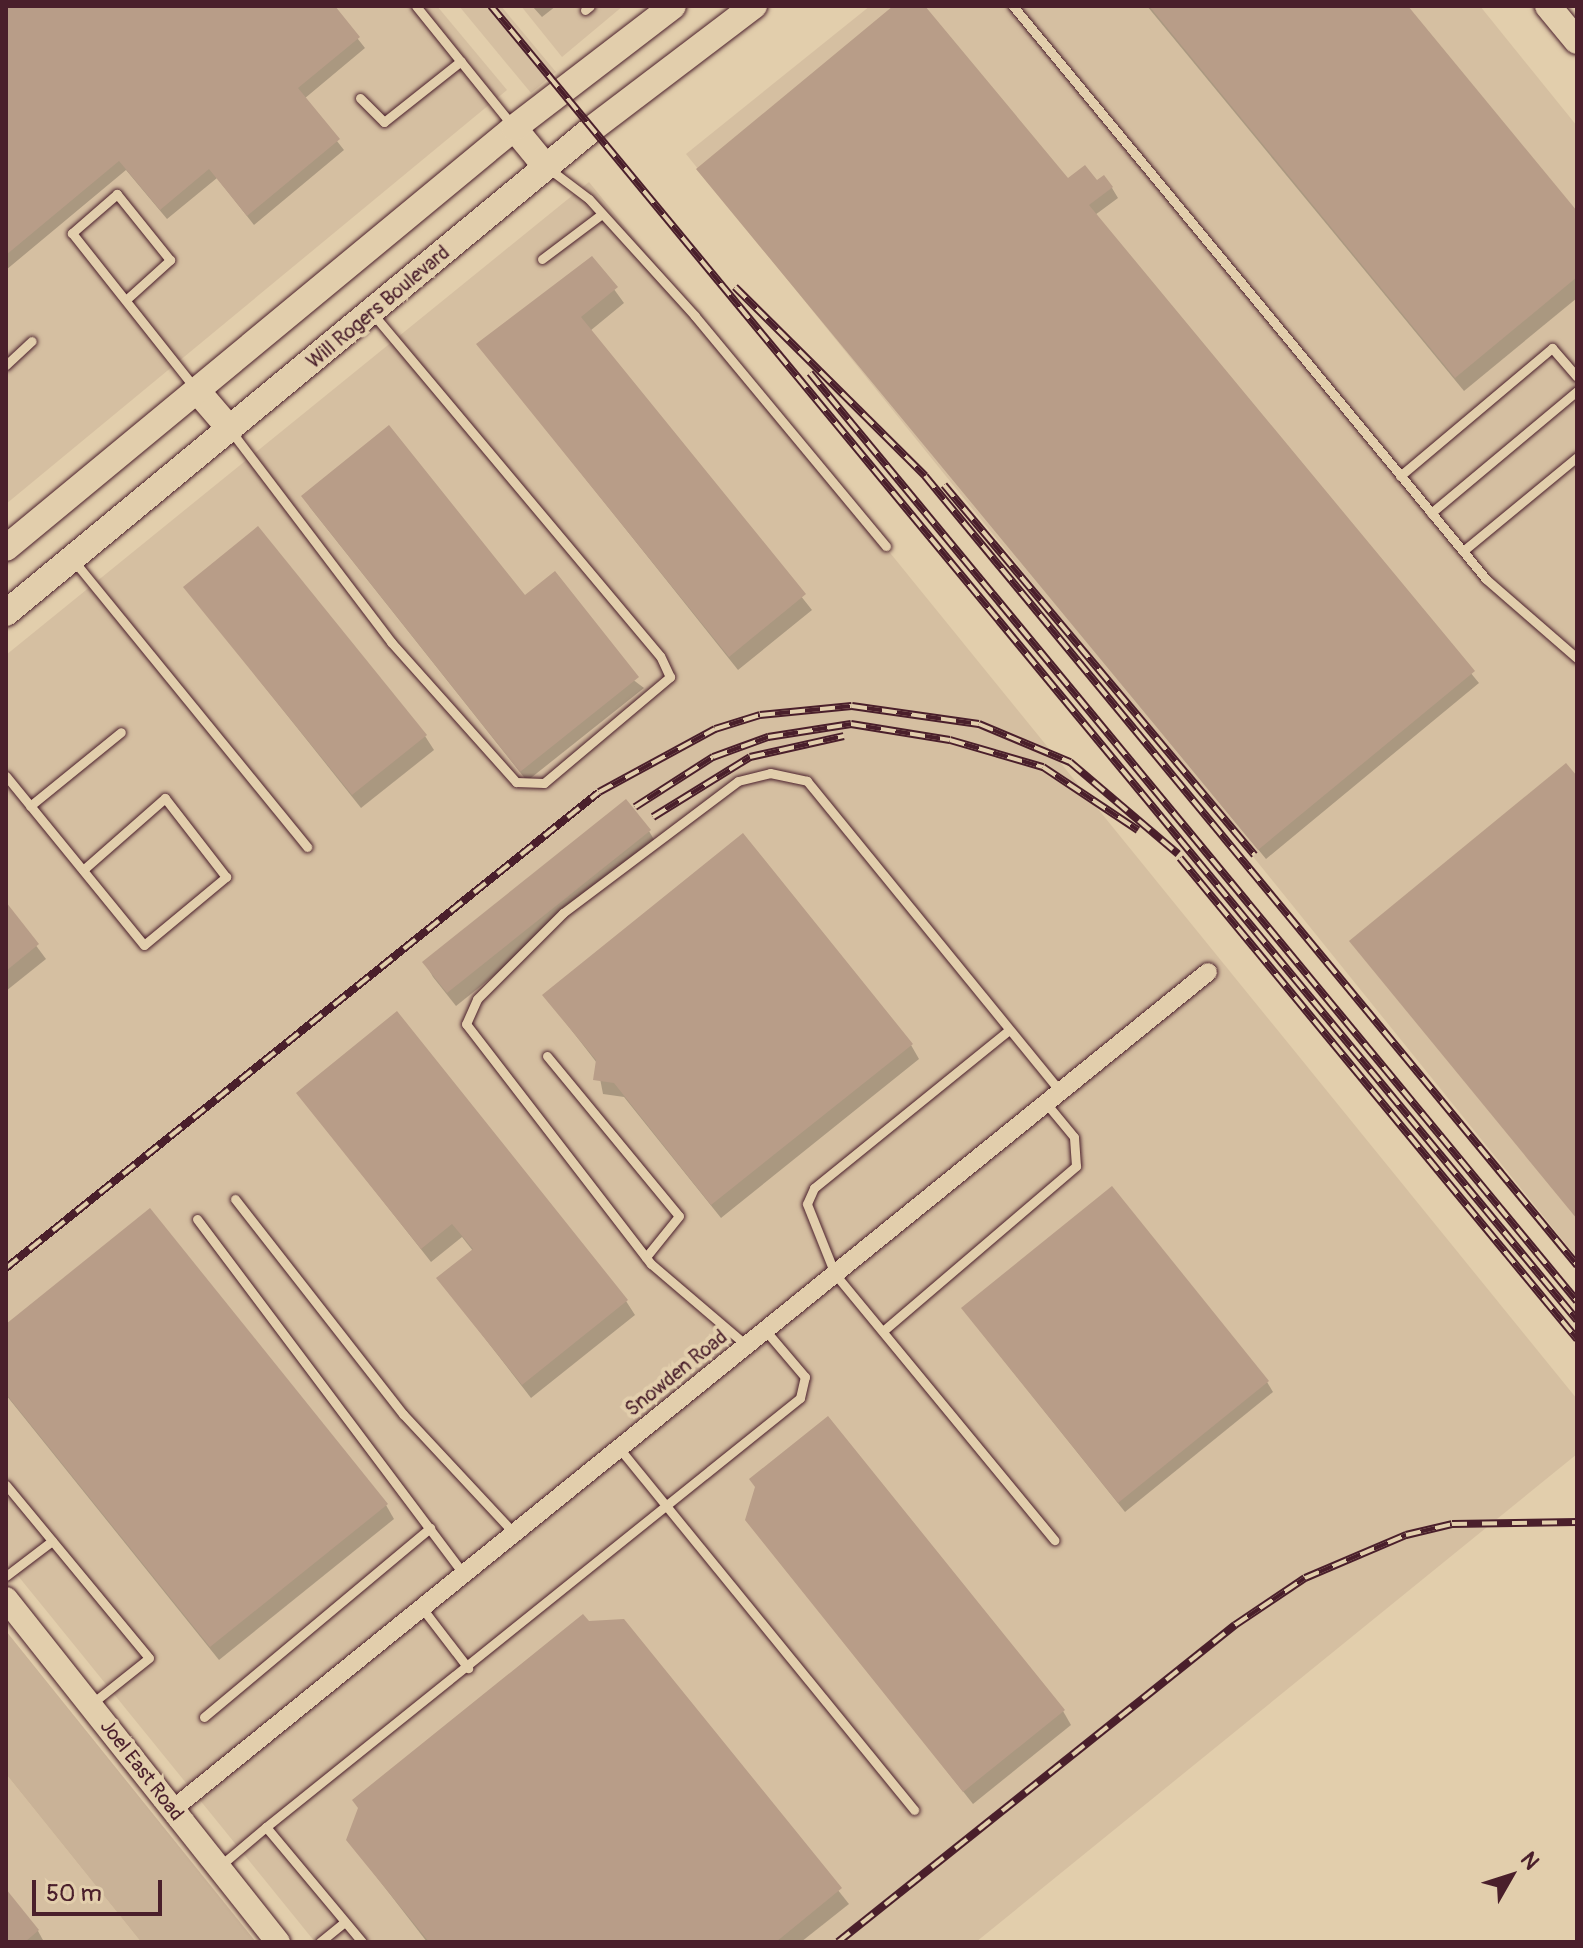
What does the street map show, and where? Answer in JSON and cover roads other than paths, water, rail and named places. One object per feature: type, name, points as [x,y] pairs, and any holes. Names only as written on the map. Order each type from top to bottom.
[{"type":"main road","points":[[6,548],[199,393],[514,128],[673,6]]},
{"type":"main road","name":"Will Rogers Boulevard","points":[[6,613],[546,167],[754,6]]},
{"type":"main road","points":[[1548,6],[1577,41]]},
{"type":"main road","points":[[514,128],[546,167]]},
{"type":"main road","points":[[199,393],[230,429]]},
{"type":"street","name":"Snowden Road","points":[[173,1809],[1208,972]]},
{"type":"street","name":"Joel East Road","points":[[6,1599],[278,1942]]},
{"type":"lane","points":[[416,6],[514,128]]},
{"type":"lane","points":[[1013,6],[1463,551],[1577,658]]},
{"type":"lane","points":[[360,98],[384,122],[461,61]]},
{"type":"lane","points":[[546,167],[602,214],[886,546]]},
{"type":"lane","points":[[128,298],[170,260],[117,194],[72,233],[128,298],[199,393]]},
{"type":"lane","points":[[542,259],[602,214]]},
{"type":"lane","points":[[230,429],[401,654],[516,782],[544,783],[670,677],[660,656],[372,313]]},
{"type":"lane","points":[[6,365],[32,341]]},
{"type":"lane","points":[[1400,476],[1552,348],[1577,377]]},
{"type":"lane","points":[[1431,513],[1577,391]]},
{"type":"lane","points":[[1463,551],[1577,457]]},
{"type":"lane","points":[[72,559],[307,847]]},
{"type":"lane","points":[[30,806],[121,732]]},
{"type":"lane","points":[[746,1345],[646,1257],[466,1024],[477,999],[563,913],[738,781],[770,773],[807,781],[1009,1030],[1053,1097],[1074,1137],[1076,1166],[883,1331]]},
{"type":"lane","points":[[6,776],[144,945],[226,877],[165,798],[83,870]]},
{"type":"lane","points":[[1009,1030],[814,1188],[807,1204],[835,1274],[1054,1540]]},
{"type":"lane","points":[[547,1056],[679,1216],[646,1257]]},
{"type":"lane","points":[[235,1199],[403,1414],[514,1533]]},
{"type":"lane","points":[[197,1219],[464,1574]]},
{"type":"lane","points":[[219,1867],[800,1398],[805,1377],[765,1330]]},
{"type":"lane","points":[[619,1448],[669,1505],[914,1810]]},
{"type":"lane","points":[[6,1485],[149,1658],[90,1705]]},
{"type":"lane","points":[[204,1717],[430,1528]]},
{"type":"lane","points":[[6,1576],[52,1541]]},
{"type":"lane","points":[[422,1608],[468,1668]]},
{"type":"lane","points":[[266,1827],[362,1942]]},
{"type":"lane","points":[[320,1942],[345,1922]]},
{"type":"railway","points":[[491,6],[1577,1320]]},
{"type":"railway","points":[[735,287],[925,476],[1577,1265]]},
{"type":"railway","points":[[810,373],[1577,1301]]},
{"type":"railway","points":[[944,485],[1254,855]]},
{"type":"railway","points":[[6,1268],[599,792],[715,729],[760,715],[852,706],[979,724],[1070,762],[1178,854]]},
{"type":"railway","points":[[635,807],[713,757],[768,737],[851,724],[950,740],[1043,767],[1138,830]]},
{"type":"railway","points":[[653,817],[750,757],[844,736]]},
{"type":"railway","points":[[1180,858],[1577,1339]]},
{"type":"railway","points":[[838,1942],[1235,1625],[1305,1578],[1406,1535],[1452,1524],[1577,1522]]}]
